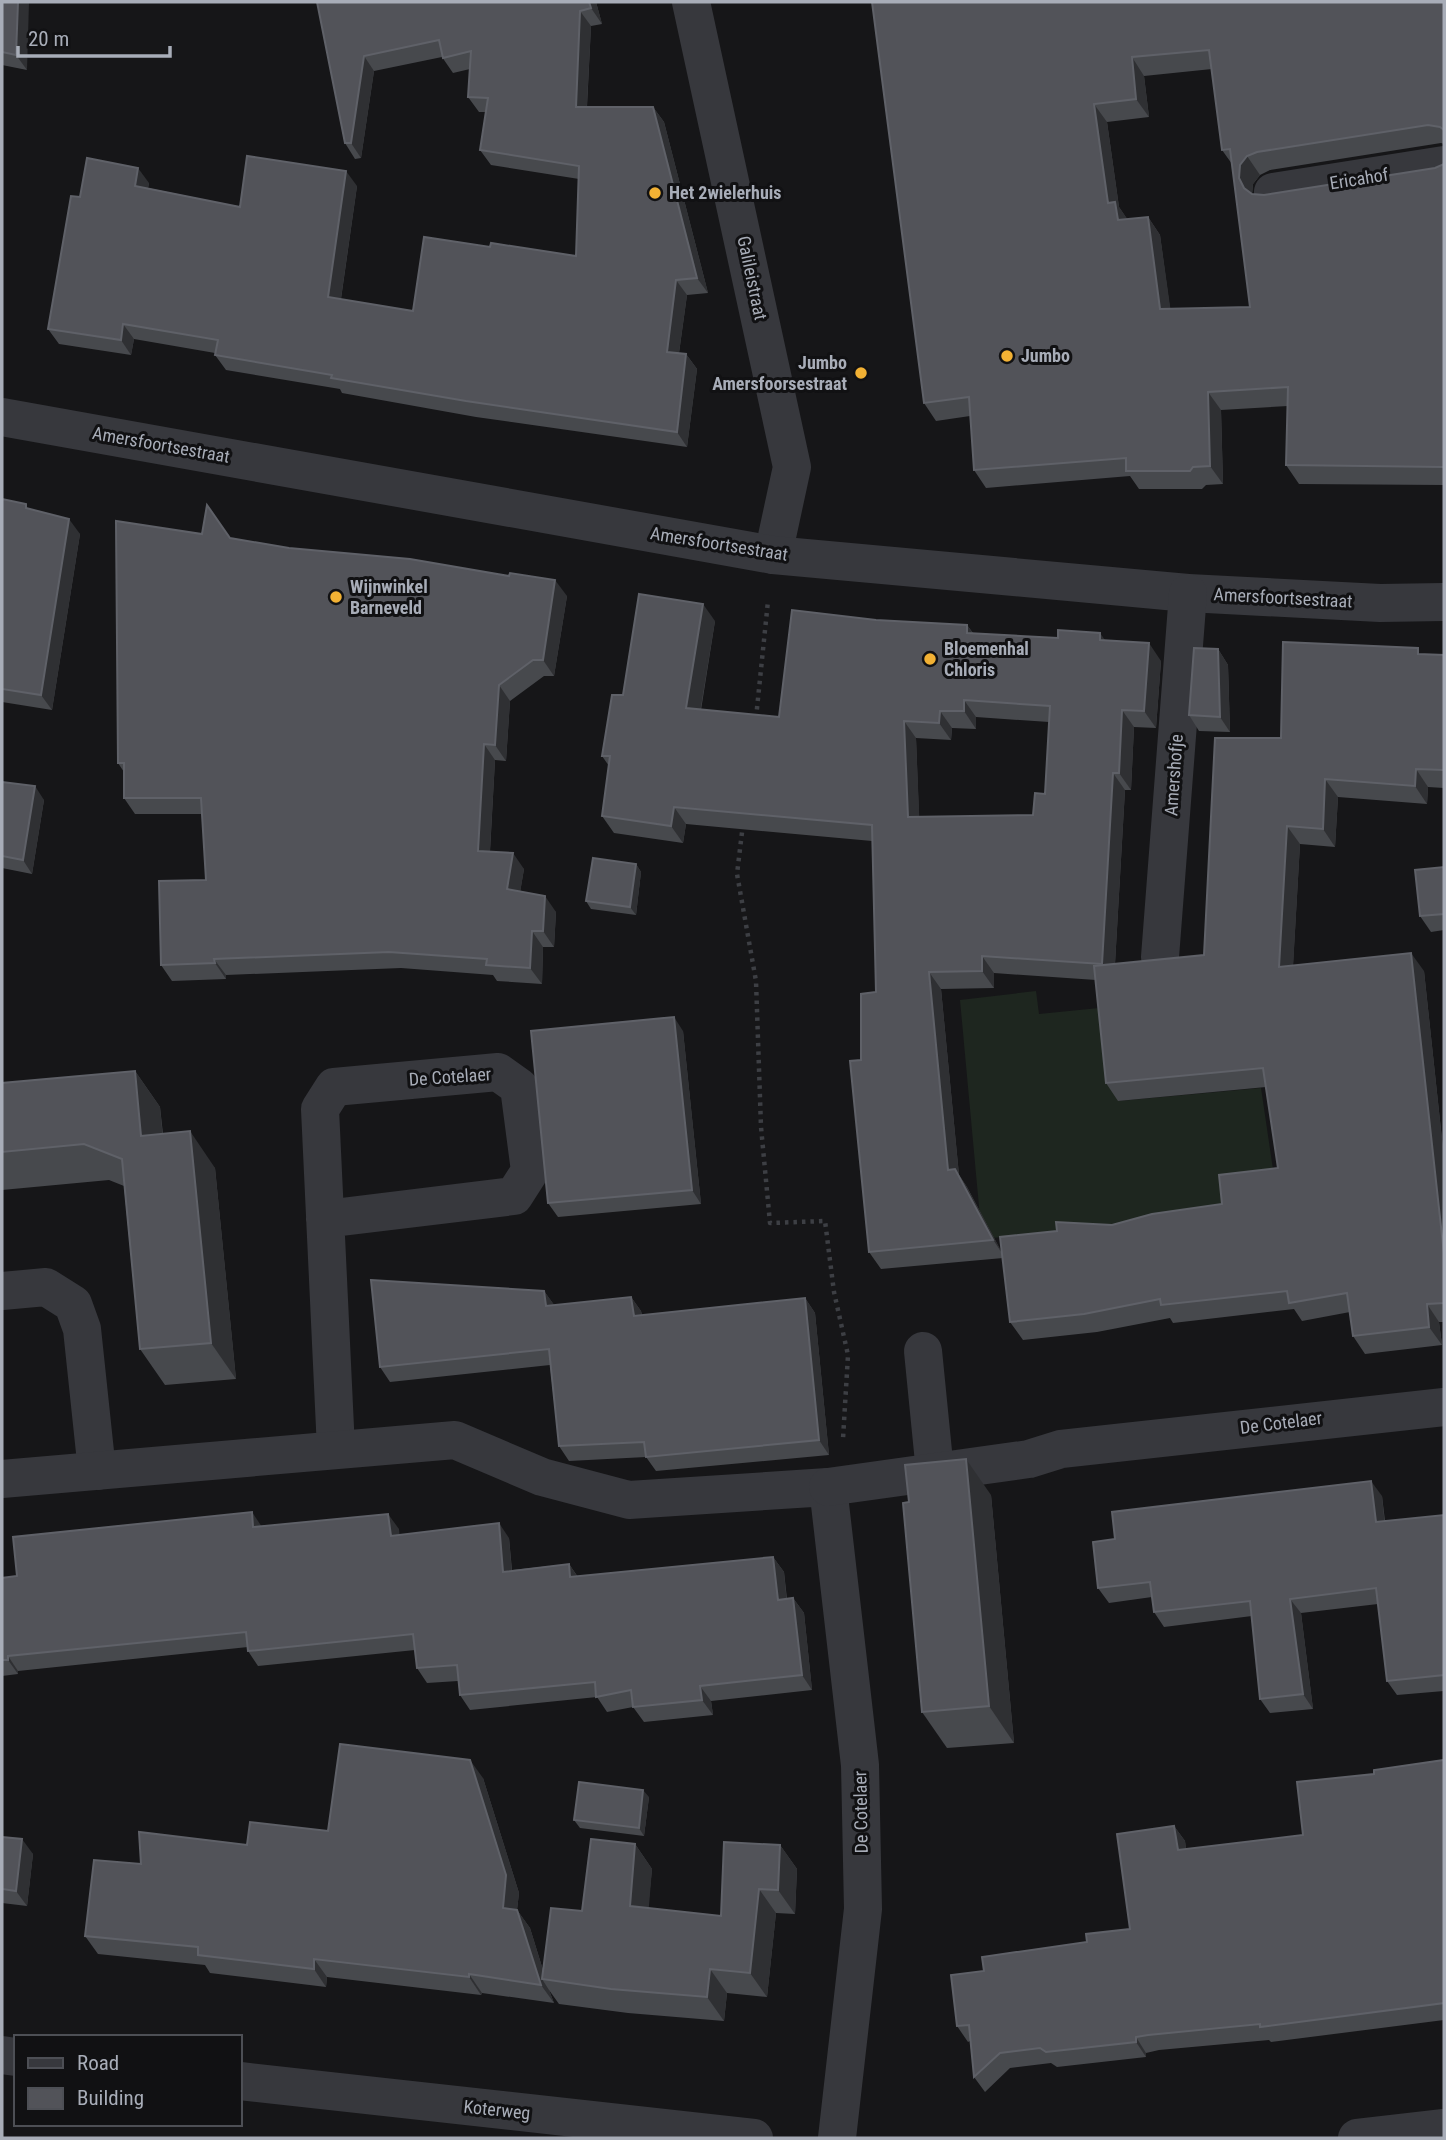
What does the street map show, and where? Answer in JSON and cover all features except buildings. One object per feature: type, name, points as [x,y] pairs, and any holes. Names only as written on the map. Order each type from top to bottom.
[{"type":"street","name":"Galileistraat","points":[[691,2],[792,467],[773,555]]},
{"type":"street","name":"Ericahof","points":[[1273,192],[1444,165]]},
{"type":"street","name":"Amersfoortsestraat","points":[[2,417],[773,555],[1188,593],[1380,603],[1444,602]]},
{"type":"street","name":"Amershofje","points":[[1160,957],[1188,593]]},
{"type":"street","name":"De Cotelaer","points":[[325,1219],[514,1196],[530,1171],[519,1087],[498,1072],[334,1087],[320,1109],[325,1219],[336,1450]]},
{"type":"street","points":[[2,1291],[46,1287],[73,1304],[82,1329],[97,1471]]},
{"type":"street","points":[[923,1351],[935,1472]]},
{"type":"street","name":"De Cotelaer","points":[[2,1479],[455,1440],[542,1477],[629,1500],[837,1486],[1028,1459],[1061,1449],[1444,1407]]},
{"type":"street","name":"De Cotelaer","points":[[837,1486],[860,1765],[863,1909],[837,2138]]},
{"type":"street","name":"Koterweg","points":[[242,2081],[754,2138]]},
{"type":"street","points":[[1357,2138],[1444,2128]]},
{"type":"path","points":[[755,722],[773,555]]},
{"type":"path","points":[[744,818],[737,874],[756,981],[761,1127],[770,1223],[825,1221],[834,1292],[848,1354],[837,1486]]},
{"type":"shaded area","points":[[1036,991],[1039,1014],[1109,1007],[1119,1101],[1261,1088],[1275,1183],[1230,1215],[982,1239],[960,1000]]},
{"type":"place","name":"Het 2wielerhuis","points":[[655,193]]},
{"type":"place","name":"Jumbo","points":[[1007,356]]},
{"type":"place","name":"Jumbo Amersfoorsestraat","points":[[861,373]]},
{"type":"place","name":"Wijnwinkel Barneveld","points":[[336,597]]},
{"type":"place","name":"Bloemenhal Chloris","points":[[930,659]]}]
